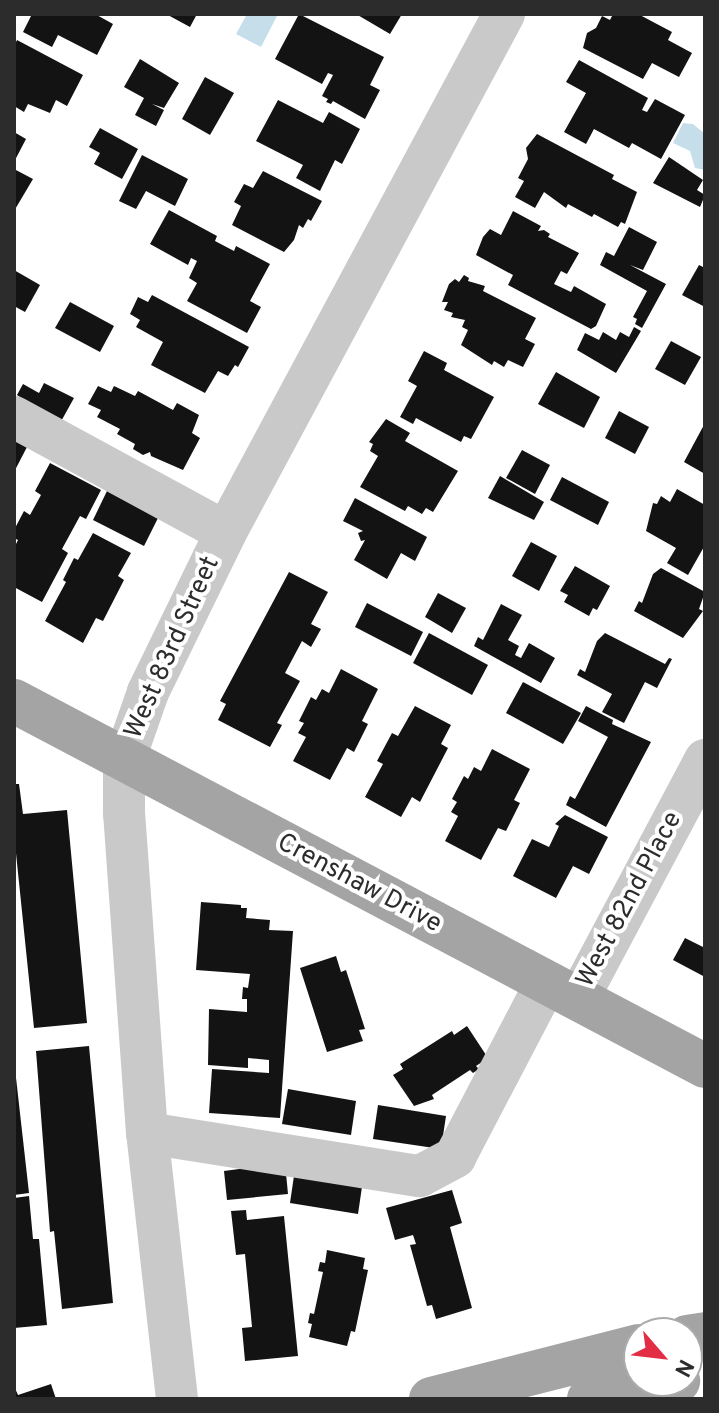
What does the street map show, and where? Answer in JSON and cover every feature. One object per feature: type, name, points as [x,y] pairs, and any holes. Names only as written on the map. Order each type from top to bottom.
[{"type":"main road","name":"Crenshaw Drive","points":[[14,701],[705,1066]]},
{"type":"main road","points":[[431,1399],[623,1350]]},
{"type":"main road","points":[[589,1399],[623,1392]]},
{"type":"street","name":"West 83rd Street","points":[[177,1399],[147,1133],[124,814],[124,761],[148,692],[226,532],[504,14]]},
{"type":"street","points":[[14,417],[226,532]]},
{"type":"street","name":"West 82nd Place","points":[[147,1133],[420,1176],[455,1157],[705,760]]},
{"type":"water","points":[[247,14],[278,14],[261,47],[236,34]]},
{"type":"water","points":[[683,123],[693,124],[705,134],[705,170],[695,168],[690,151],[673,143]]},
{"type":"building","points":[[32,14],[95,14],[113,24],[97,55],[58,35],[52,47],[23,32]]},
{"type":"building","points":[[166,14],[197,14],[190,27]]},
{"type":"building","points":[[299,14],[384,57],[370,85],[380,90],[365,119],[333,101],[331,104],[326,102],[328,99],[322,96],[333,75],[328,73],[322,84],[275,59]]},
{"type":"building","points":[[356,14],[402,14],[390,34]]},
{"type":"building","points":[[613,14],[638,14],[672,32],[668,40],[692,53],[679,77],[652,63],[643,79],[583,48],[587,33],[596,28],[602,16],[610,20]]},
{"type":"building","points":[[17,40],[83,75],[67,106],[56,100],[50,113],[28,104],[24,112],[14,106],[14,46]]},
{"type":"building","points":[[140,59],[179,83],[164,108],[152,104],[164,110],[156,126],[135,115],[144,98],[124,87]]},
{"type":"building","points":[[579,60],[648,98],[642,110],[647,112],[655,99],[685,115],[661,159],[632,143],[629,148],[594,129],[586,144],[564,132],[586,93],[566,82]]},
{"type":"building","points":[[205,77],[234,93],[210,135],[182,119]]},
{"type":"building","points":[[278,100],[323,123],[329,112],[360,129],[342,164],[335,160],[320,191],[296,178],[303,165],[256,141]]},
{"type":"building","points":[[100,128],[138,149],[122,179],[94,164],[100,153],[89,147]]},
{"type":"building","points":[[14,132],[26,139],[14,162]]},
{"type":"building","points":[[537,134],[614,175],[612,179],[637,192],[625,224],[621,222],[618,227],[568,204],[566,208],[544,192],[535,208],[515,197],[524,181],[518,178],[528,159],[526,148]]},
{"type":"building","points":[[142,155],[188,179],[175,206],[146,191],[136,209],[119,201]]},
{"type":"building","points":[[669,157],[703,180],[697,190],[705,195],[700,207],[653,183]]},
{"type":"building","points":[[14,169],[33,179],[14,211]]},
{"type":"building","points":[[263,171],[322,201],[311,221],[308,219],[303,228],[299,225],[294,240],[284,252],[232,225],[241,206],[234,202],[244,184],[253,188]]},
{"type":"building","points":[[169,210],[217,236],[215,241],[234,251],[236,246],[270,264],[250,301],[261,307],[247,333],[187,301],[197,283],[189,278],[197,261],[191,258],[188,265],[150,244]]},
{"type":"building","points":[[513,211],[541,226],[538,231],[544,230],[550,234],[548,237],[579,253],[567,274],[561,271],[554,284],[571,292],[574,286],[606,304],[596,326],[591,329],[508,285],[513,275],[476,255],[490,229],[501,235]]},
{"type":"building","points":[[629,227],[657,242],[643,270],[630,265],[666,284],[642,328],[635,324],[637,319],[633,317],[647,291],[600,265],[606,252],[614,256]]},
{"type":"building","points":[[699,265],[705,268],[705,307],[682,295]]},
{"type":"building","points":[[14,270],[40,285],[25,312],[14,306]]},
{"type":"building","points":[[464,275],[469,278],[468,281],[485,286],[483,291],[536,318],[525,339],[535,344],[523,367],[508,360],[504,367],[494,361],[492,365],[461,345],[468,330],[462,327],[465,320],[451,317],[453,313],[444,310],[448,302],[442,302],[449,284],[455,279],[459,282]]},
{"type":"building","points":[[152,295],[249,347],[238,367],[235,365],[228,376],[218,371],[205,393],[151,365],[163,342],[136,327],[140,320],[130,314],[138,297],[148,302]]},
{"type":"building","points":[[70,302],[114,326],[100,352],[55,328]]},
{"type":"building","points":[[634,327],[641,331],[616,373],[577,350],[585,333],[599,340],[603,332],[616,340],[620,332],[629,337]]},
{"type":"building","points":[[671,341],[701,357],[685,385],[655,369]]},
{"type":"building","points":[[424,351],[447,363],[444,370],[494,397],[471,439],[464,436],[461,442],[416,418],[413,424],[400,417],[417,386],[408,381]]},
{"type":"building","points":[[556,372],[600,397],[584,428],[538,404]]},
{"type":"building","points":[[44,383],[74,398],[59,425],[17,395],[23,384],[39,393]]},
{"type":"building","points":[[98,386],[111,392],[114,386],[135,396],[138,391],[173,410],[177,403],[199,415],[192,433],[200,438],[183,470],[151,456],[150,452],[143,455],[133,449],[135,444],[117,434],[120,429],[97,417],[101,410],[88,404]]},
{"type":"building","points":[[619,411],[649,427],[635,454],[605,438]]},
{"type":"building","points":[[386,419],[410,433],[405,441],[458,471],[433,512],[426,508],[422,514],[408,506],[405,511],[360,487],[378,456],[370,451],[373,444],[369,442]]},
{"type":"building","points":[[705,423],[705,474],[684,462]]},
{"type":"building","points":[[14,440],[27,447],[14,472]]},
{"type":"building","points":[[522,450],[550,465],[535,494],[506,478]]},
{"type":"building","points":[[50,463],[101,490],[86,519],[80,516],[62,549],[68,553],[42,602],[14,587],[14,548],[18,540],[14,538],[14,530],[24,511],[30,515],[41,495],[35,491]]},
{"type":"building","points":[[500,476],[544,502],[534,520],[488,498]]},
{"type":"building","points":[[562,477],[609,502],[598,525],[550,500]]},
{"type":"building","points":[[677,489],[705,505],[705,545],[688,575],[667,563],[676,548],[646,531],[653,503],[657,504],[661,496],[670,502]]},
{"type":"building","points":[[107,491],[158,518],[144,546],[93,520]]},
{"type":"building","points":[[355,498],[427,537],[415,561],[401,553],[387,579],[354,560],[365,540],[361,541],[358,533],[363,531],[343,521]]},
{"type":"building","points":[[93,533],[131,553],[118,576],[124,580],[103,621],[96,618],[83,643],[45,621],[66,582],[63,580],[74,558],[78,560]]},
{"type":"building","points":[[531,542],[557,556],[539,591],[512,576]]},
{"type":"building","points":[[575,566],[610,586],[597,610],[593,608],[589,616],[564,602],[568,595],[560,591]]},
{"type":"building","points":[[661,568],[705,592],[699,609],[703,611],[683,638],[634,611],[639,601],[642,603],[653,574]]},
{"type":"building","points":[[289,572],[328,592],[311,624],[321,629],[311,647],[302,641],[285,673],[300,681],[277,723],[282,725],[270,747],[218,720],[226,704],[220,701]]},
{"type":"building","points":[[438,593],[466,608],[452,633],[425,617]]},
{"type":"building","points":[[367,603],[423,632],[411,656],[355,627]]},
{"type":"building","points":[[501,604],[522,615],[508,640],[519,646],[515,655],[521,658],[529,643],[555,658],[541,683],[474,646],[478,637],[483,640]]},
{"type":"building","points":[[429,633],[488,665],[472,695],[413,663]]},
{"type":"building","points":[[605,633],[665,664],[669,658],[672,659],[657,688],[645,682],[624,723],[602,712],[612,694],[577,675],[580,669],[585,672],[597,641]]},
{"type":"building","points":[[341,669],[378,689],[362,721],[368,724],[354,752],[347,748],[330,780],[293,761],[306,737],[298,733],[304,723],[299,721],[311,697],[316,700],[322,689],[329,693]]},
{"type":"building","points":[[523,682],[581,713],[563,744],[506,713]]},
{"type":"building","points":[[415,706],[451,725],[441,744],[448,748],[420,802],[412,797],[401,817],[365,797],[383,764],[377,761],[392,733],[398,736]]},
{"type":"building","points":[[586,706],[613,720],[612,724],[651,742],[606,827],[566,805],[570,796],[575,799],[608,737],[578,721]]},
{"type":"building","points":[[492,749],[530,769],[514,800],[520,803],[506,831],[498,828],[481,860],[445,841],[458,816],[451,812],[457,802],[452,799],[464,776],[468,779],[474,767],[481,771]]},
{"type":"building","points":[[14,784],[19,784],[23,814],[67,810],[87,1023],[34,1028],[14,834]]},
{"type":"building","points":[[565,815],[608,837],[589,874],[573,866],[556,898],[513,876],[532,839],[549,847],[559,826],[555,824]]},
{"type":"building","points":[[201,902],[241,905],[241,908],[247,908],[246,918],[270,920],[269,930],[293,931],[280,1118],[209,1113],[212,1069],[269,1073],[269,1060],[248,1058],[248,1068],[208,1065],[209,1009],[247,1012],[247,999],[242,999],[243,987],[248,988],[250,974],[196,970]]},
{"type":"building","points":[[685,938],[705,948],[705,977],[673,960]]},
{"type":"building","points":[[336,956],[341,972],[346,970],[365,1029],[359,1030],[363,1041],[327,1052],[300,968]]},
{"type":"building","points":[[467,1026],[488,1058],[476,1066],[479,1069],[473,1073],[470,1070],[432,1095],[434,1099],[414,1106],[393,1075],[403,1069],[400,1064],[452,1031],[454,1035]]},
{"type":"building","points":[[89,1046],[113,1303],[62,1309],[54,1231],[50,1232],[36,1051]]},
{"type":"building","points":[[14,1060],[29,1193],[14,1195]]},
{"type":"building","points":[[288,1089],[356,1101],[351,1135],[282,1124]]},
{"type":"building","points":[[378,1105],[446,1116],[441,1149],[373,1139]]},
{"type":"building","points":[[285,1163],[288,1194],[227,1200],[224,1171]]},
{"type":"building","points":[[295,1169],[363,1180],[358,1214],[290,1203]]},
{"type":"building","points":[[452,1190],[462,1223],[450,1227],[472,1308],[436,1319],[432,1305],[427,1306],[410,1245],[416,1244],[413,1235],[395,1240],[386,1208]]},
{"type":"building","points":[[29,1196],[33,1239],[39,1239],[47,1325],[14,1328],[14,1198]]},
{"type":"building","points":[[246,1210],[247,1220],[284,1216],[298,1356],[245,1361],[242,1328],[252,1327],[245,1254],[236,1255],[231,1211]]},
{"type":"building","points":[[327,1250],[365,1258],[363,1269],[368,1270],[355,1332],[351,1331],[347,1346],[309,1337],[312,1324],[308,1323],[310,1313],[314,1314],[323,1272],[318,1271],[320,1262],[325,1263]]},
{"type":"building","points":[[51,1384],[56,1399],[14,1399],[14,1386],[18,1395]]}]
